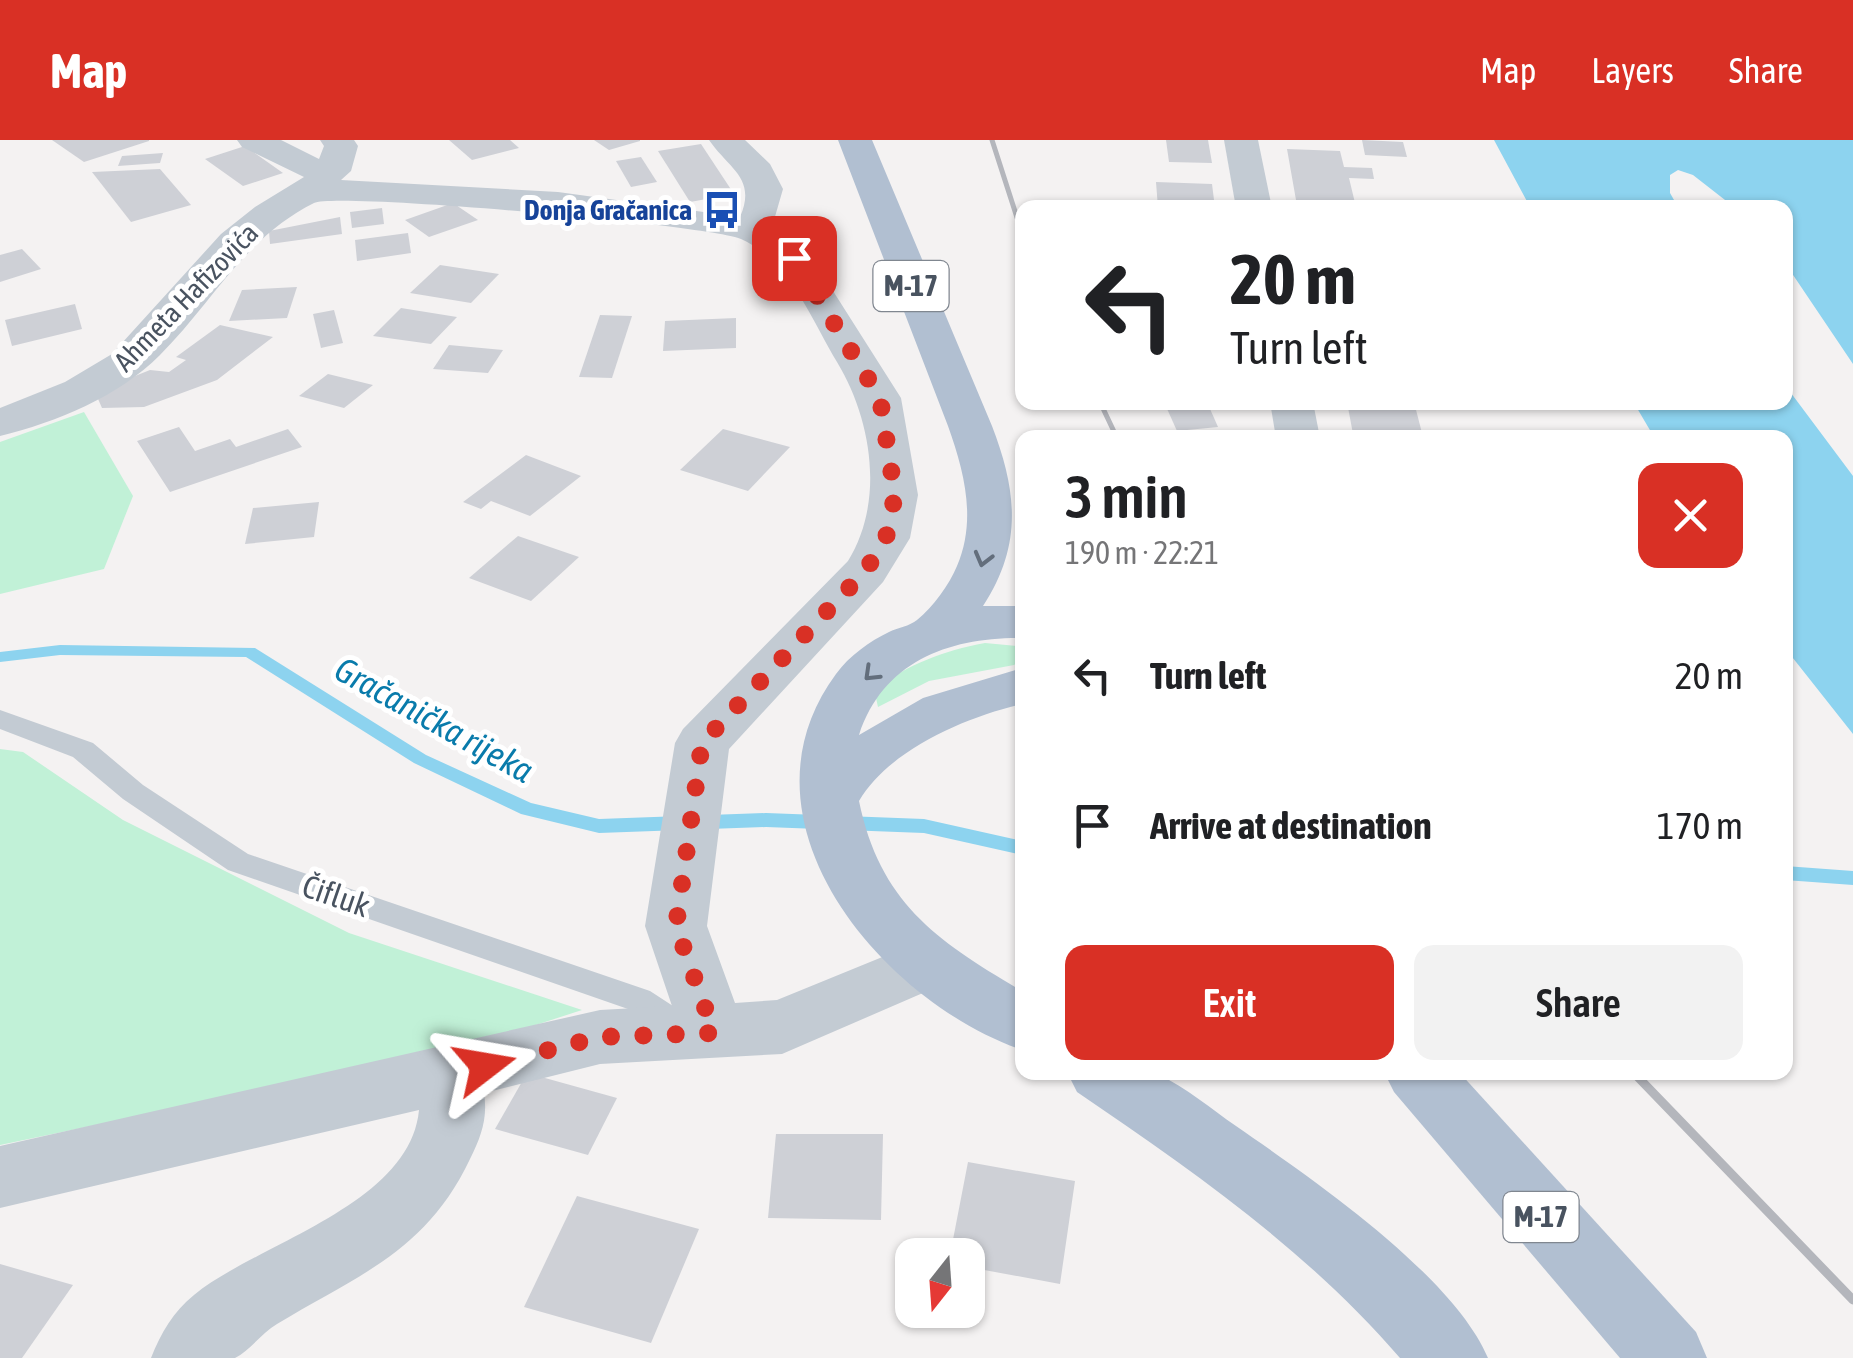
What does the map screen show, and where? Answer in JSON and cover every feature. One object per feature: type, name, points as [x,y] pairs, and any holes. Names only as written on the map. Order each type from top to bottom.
[{"type":"main road","name":"M-17","points":[[855,140],[970,431],[1015,506]]},
{"type":"main road","points":[[970,431],[990,500],[991,527],[970,595],[937,628],[881,664],[845,702],[831,733],[827,767],[850,874],[871,907],[924,965],[1015,1020]]},
{"type":"main road","points":[[937,628],[971,621],[1015,622]]},
{"type":"main road","points":[[832,800],[895,733],[942,710],[1015,688]]},
{"type":"main road","points":[[1111,1080],[1290,1206],[1426,1328],[1450,1358]]},
{"type":"main road","name":"M-17","points":[[1425,1080],[1669,1358]]},
{"type":"street","points":[[254,140],[313,169],[328,167],[752,230],[794,258],[880,398],[895,495],[886,538],[866,570],[702,743],[676,926],[703,1034]]},
{"type":"street","points":[[726,140],[765,183],[768,200],[752,230]]},
{"type":"street","points":[[1241,140],[1252,200]]},
{"type":"street","name":"Ahmeta Hafizovića","points":[[0,424],[107,377],[149,342],[254,223],[328,167]]},
{"type":"street","points":[[0,1177],[600,1037],[782,1027],[924,965]]},
{"type":"street","points":[[189,1358],[204,1330],[234,1306],[336,1255],[404,1200],[435,1163],[453,1117],[446,1075]]},
{"type":"lane","name":"Čifluk","points":[[0,719],[84,750],[133,792],[238,862],[640,1000],[703,1034]]},
{"type":"green space","points":[[84,412],[133,496],[104,569],[0,594],[0,442]]},
{"type":"green space","points":[[985,643],[1015,646],[1015,664],[929,681],[878,707],[874,689],[914,666]]},
{"type":"green space","points":[[0,749],[23,752],[123,820],[349,933],[582,1010],[465,1048],[0,1145]]},
{"type":"water","points":[[1494,140],[1853,140],[1853,364],[1793,275],[1793,200],[1725,200],[1693,175],[1678,170],[1670,175],[1674,200],[1526,200]]},
{"type":"water","points":[[1793,396],[1853,476],[1853,734],[1793,658],[1793,430],[1650,430],[1638,410],[1793,410]]},
{"type":"building","points":[[52,140],[149,140],[149,141],[84,162]]},
{"type":"building","points":[[449,140],[510,140],[519,148],[472,160]]},
{"type":"building","points":[[594,140],[640,140],[640,141],[609,150]]},
{"type":"building","points":[[1166,140],[1208,140],[1212,163],[1169,162]]},
{"type":"building","points":[[1362,140],[1403,142],[1407,157],[1365,155]]},
{"type":"building","points":[[701,144],[734,194],[690,202],[658,151]]},
{"type":"building","points":[[245,146],[283,173],[243,186],[205,159]]},
{"type":"building","points":[[1287,149],[1340,151],[1344,167],[1372,168],[1374,179],[1349,178],[1354,200],[1296,200]]},
{"type":"building","points":[[163,153],[160,163],[118,166],[122,156]]},
{"type":"building","points":[[641,157],[657,182],[631,187],[616,161]]},
{"type":"building","points":[[160,169],[191,205],[131,222],[92,172]]},
{"type":"building","points":[[1156,182],[1212,184],[1214,200],[1157,200]]},
{"type":"building","points":[[453,203],[478,220],[429,237],[405,220]]},
{"type":"building","points":[[382,208],[384,224],[352,228],[350,212]]},
{"type":"building","points":[[340,217],[342,234],[270,244],[269,231]]},
{"type":"building","points":[[408,233],[411,253],[357,261],[355,240]]},
{"type":"building","points":[[22,249],[41,269],[0,282],[0,255]]},
{"type":"building","points":[[440,265],[499,274],[471,303],[410,293]]},
{"type":"building","points":[[297,287],[287,318],[229,321],[242,290]]},
{"type":"building","points":[[75,304],[82,329],[12,346],[5,320]]},
{"type":"building","points":[[401,308],[457,317],[431,344],[373,336]]},
{"type":"building","points":[[334,310],[343,343],[321,348],[313,314]]},
{"type":"building","points":[[600,315],[632,316],[612,378],[579,377]]},
{"type":"building","points":[[736,318],[736,348],[663,351],[665,321]]},
{"type":"building","points":[[220,325],[273,337],[217,380],[144,407],[102,408],[95,392],[150,370],[169,372],[186,360],[176,357]]},
{"type":"building","points":[[449,345],[503,350],[488,373],[433,369]]},
{"type":"building","points":[[328,374],[373,385],[344,408],[299,396]]},
{"type":"building","points":[[1168,410],[1211,410],[1218,427],[1187,430],[1177,430]]},
{"type":"building","points":[[1348,410],[1416,410],[1421,430],[1352,430]]},
{"type":"building","points":[[179,427],[195,451],[230,439],[236,447],[288,429],[302,447],[170,492],[137,441]]},
{"type":"building","points":[[723,429],[790,447],[748,491],[680,470]]},
{"type":"building","points":[[526,455],[581,476],[530,516],[491,501],[481,509],[463,502]]},
{"type":"building","points":[[319,502],[314,537],[245,544],[253,508]]},
{"type":"building","points":[[518,536],[579,557],[531,601],[469,578]]},
{"type":"building","points":[[527,1073],[617,1098],[588,1155],[495,1129]]},
{"type":"building","points":[[776,1134],[883,1134],[881,1220],[768,1218]]},
{"type":"building","points":[[968,1162],[1075,1181],[1060,1284],[985,1270],[985,1238],[953,1238]]},
{"type":"building","points":[[577,1196],[699,1229],[651,1343],[524,1307]]},
{"type":"building","points":[[0,1264],[73,1285],[22,1358],[0,1358]]},
{"type":"waterway","name":"Gračanička rijeka","points":[[0,657],[60,650],[249,652],[420,759],[527,809],[599,826],[766,820],[924,826],[1015,846]]},
{"type":"waterway","points":[[1793,874],[1853,878]]},
{"type":"railway","points":[[992,140],[1015,211]]},
{"type":"railway","points":[[1104,410],[1113,430]]},
{"type":"railway","points":[[1641,1080],[1853,1300]]},
{"type":"place","name":"Donja Gračanica","points":[[722,210]]},
{"type":"route","points":[[485,1066],[600,1037],[714,1033],[676,926],[702,743],[866,570],[886,538],[895,495],[880,398],[794,258]]}]
